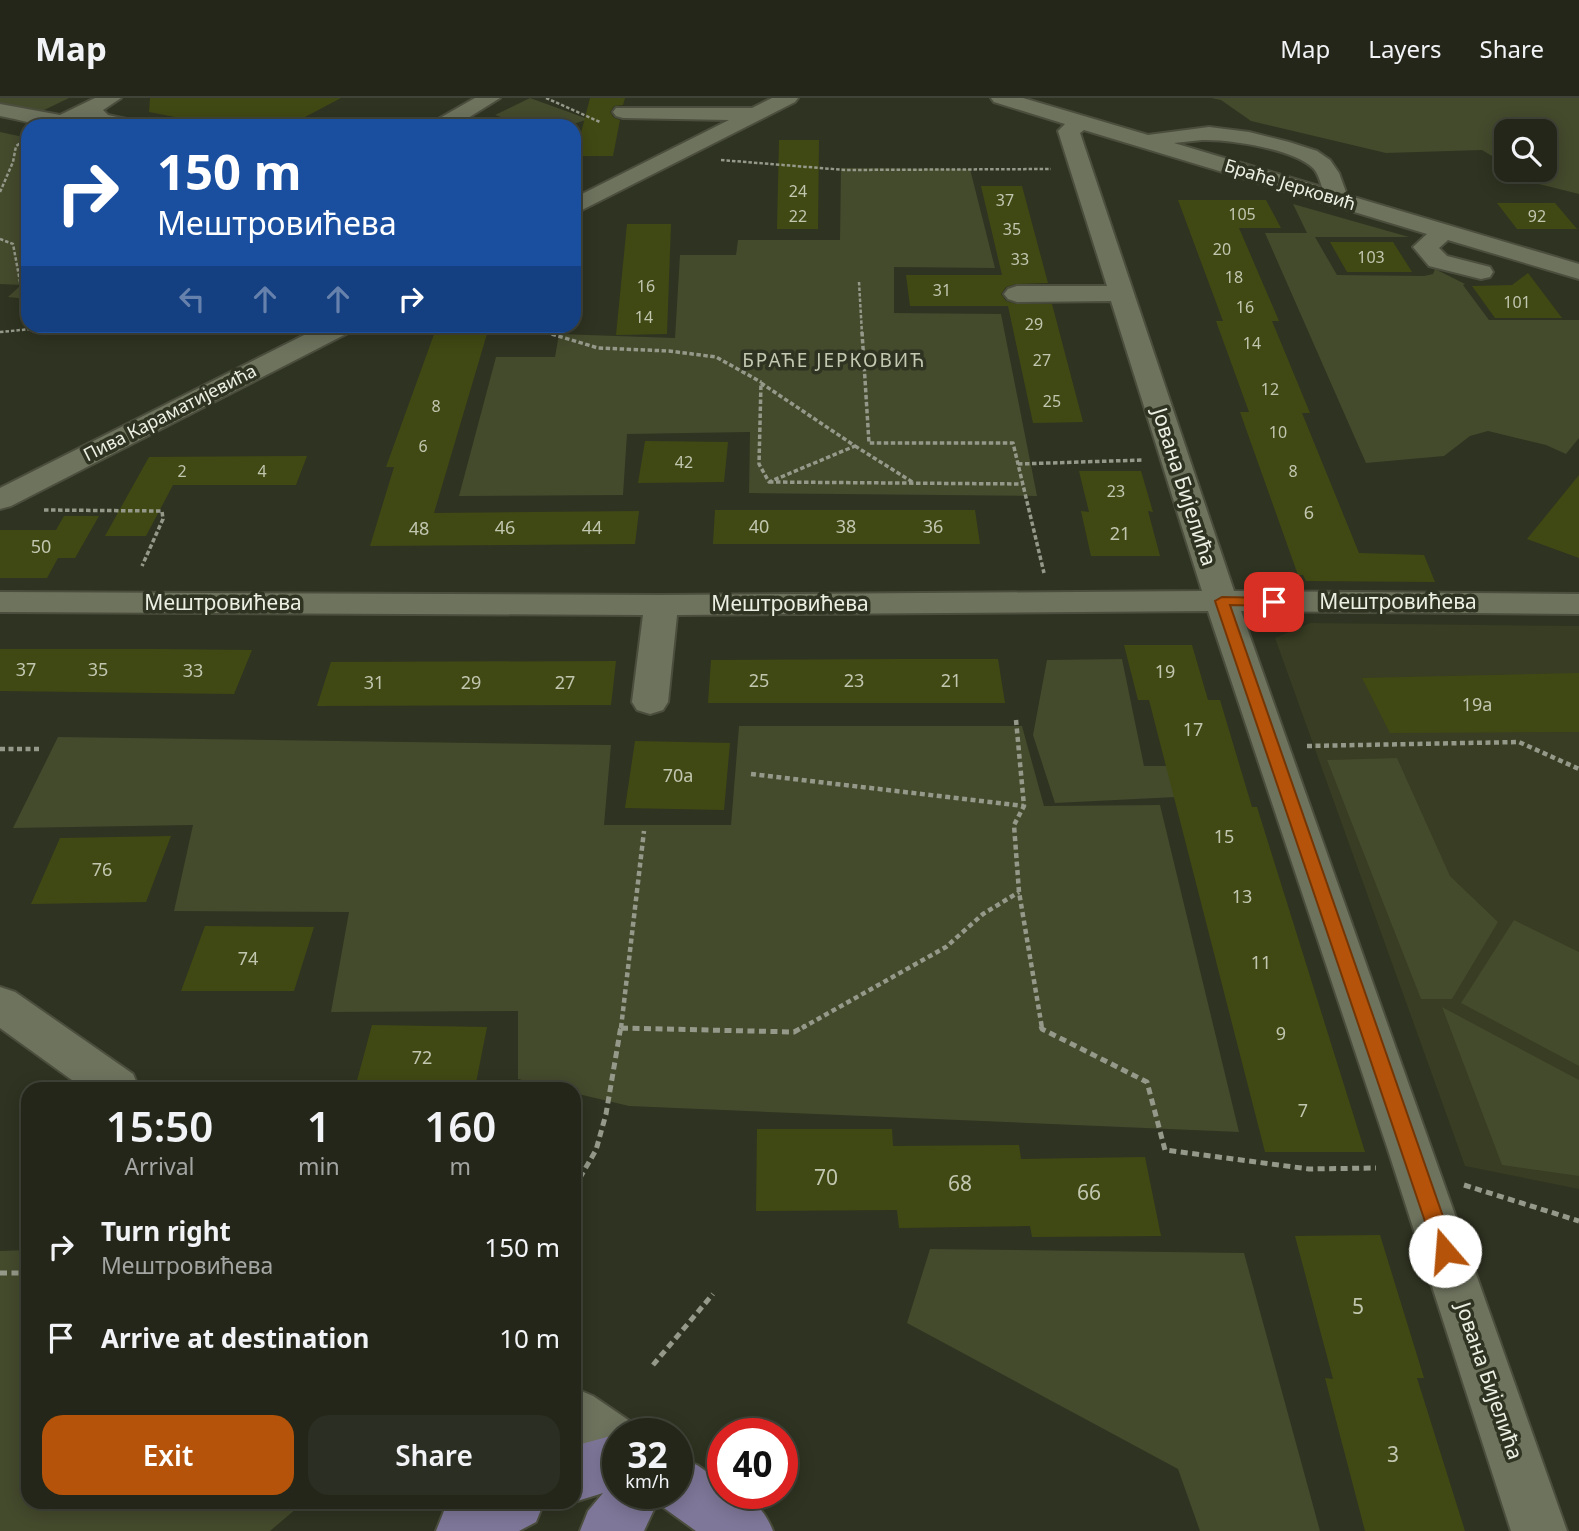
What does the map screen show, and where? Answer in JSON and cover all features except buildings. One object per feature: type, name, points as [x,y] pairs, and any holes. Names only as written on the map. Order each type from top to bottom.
[{"type":"main road","points":[[581,1472],[602,1466]]},
{"type":"main road","points":[[693,1496],[745,1531]]},
{"type":"main road","points":[[446,1531],[463,1509]]},
{"type":"main road","points":[[464,1531],[503,1509]]},
{"type":"main road","points":[[608,1531],[625,1509]]},
{"type":"street","points":[[69,119],[111,98]]},
{"type":"street","points":[[452,119],[489,98]]},
{"type":"street","points":[[581,203],[788,98]]},
{"type":"street","name":"Браће Јерковић","points":[[1001,98],[1579,272]]},
{"type":"street","points":[[89,109],[100,119]]},
{"type":"street","points":[[0,110],[38,119]]},
{"type":"street","points":[[623,112],[755,114]]},
{"type":"street","name":"Јована Бијелића","points":[[1081,122],[1069,131],[1121,293],[1222,601],[1539,1531]]},
{"type":"street","points":[[1140,139],[1200,133],[1231,134],[1304,154],[1320,162],[1327,171],[1336,199]]},
{"type":"street","points":[[1444,232],[1425,247],[1438,261],[1481,272]]},
{"type":"street","points":[[1017,294],[1121,293]]},
{"type":"street","name":"Пива Караматијевића","points":[[0,500],[327,333]]},
{"type":"street","name":"Мештровићева","points":[[0,602],[661,605],[1222,601],[1579,604]]},
{"type":"street","points":[[650,702],[661,605]]},
{"type":"street","points":[[0,1004],[109,1082]]},
{"type":"street","points":[[581,1420],[602,1434]]},
{"type":"path","points":[[0,192],[13,162],[16,146],[21,143]]},
{"type":"path","points":[[712,158],[760,166],[1052,169]]},
{"type":"path","points":[[0,239],[13,244],[20,287]]},
{"type":"path","points":[[859,282],[869,443],[1013,443],[1044,575]]},
{"type":"path","points":[[0,332],[21,330]]},
{"type":"path","points":[[548,333],[598,348],[669,351],[716,357],[761,383],[915,483]]},
{"type":"path","points":[[761,383],[759,464],[769,482]]},
{"type":"path","points":[[769,482],[855,446]]},
{"type":"path","points":[[1018,464],[1146,460]]},
{"type":"path","points":[[769,482],[1023,484]]},
{"type":"path","points":[[38,510],[162,511],[163,519],[142,566]]},
{"type":"path","points":[[1017,720],[1024,806],[1014,825],[1020,892],[1042,1028],[1147,1082],[1165,1150],[1309,1169],[1380,1168]]},
{"type":"path","points":[[1307,746],[1520,742],[1579,769]]},
{"type":"path","points":[[0,749],[42,749]]},
{"type":"path","points":[[751,774],[1024,806]]},
{"type":"path","points":[[581,1176],[596,1150],[606,1114],[621,1028],[644,831]]},
{"type":"path","points":[[621,1028],[794,1032],[946,947],[983,914],[1020,892]]},
{"type":"path","points":[[1464,1185],[1579,1221]]},
{"type":"path","points":[[0,1273],[21,1273]]},
{"type":"path","points":[[653,1365],[713,1294]]},
{"type":"shaded area","points":[[0,98],[69,98],[38,113],[0,106]]},
{"type":"shaded area","points":[[530,98],[588,119],[581,121],[581,119],[508,119],[495,115]]},
{"type":"shaded area","points":[[1211,98],[1579,98],[1579,194],[1536,182],[1557,182],[1557,119],[1494,119],[1494,157],[1482,150],[1386,153],[1251,121],[1221,100]]},
{"type":"shaded area","points":[[0,132],[21,136],[21,285],[0,284]]},
{"type":"shaded area","points":[[841,168],[970,169],[995,268],[894,267],[894,313],[1001,314],[1037,496],[749,493],[750,432],[627,434],[623,495],[459,496],[496,357],[555,357],[559,334],[675,338],[680,255],[736,255],[738,240],[840,240]]},
{"type":"shaded area","points":[[1293,204],[1409,237],[1315,237],[1337,275],[1424,276],[1433,274],[1435,269],[1465,284],[1463,285],[1489,320],[1579,320],[1579,438],[1566,454],[1546,445],[1488,431],[1470,436],[1444,456],[1366,463],[1265,233],[1307,233]]},
{"type":"shaded area","points":[[21,285],[21,298],[8,297]]},
{"type":"shaded area","points":[[1310,623],[1579,626],[1579,1189],[1465,1166],[1275,638]]},
{"type":"shaded area","points":[[1122,659],[1144,766],[1230,766],[1237,794],[1055,803],[1033,735],[1047,660]]},
{"type":"shaded area","points":[[739,726],[1022,726],[1044,806],[1160,805],[1239,1132],[629,1106],[581,1095],[581,1082],[531,1082],[518,1079],[518,1011],[331,1012],[349,912],[174,911],[193,825],[13,828],[58,737],[611,745],[604,825],[731,825]]},
{"type":"shaded area","points":[[1397,758],[1450,876],[1498,922],[1452,999],[1421,999],[1327,760]]},
{"type":"shaded area","points":[[1514,920],[1579,952],[1579,1066],[1461,1003]]},
{"type":"shaded area","points":[[1442,1007],[1579,1080],[1579,1176],[1502,1165]]},
{"type":"shaded area","points":[[930,1249],[1244,1253],[1320,1531],[1200,1531],[1178,1469],[907,1323]]},
{"type":"shaded area","points":[[21,1250],[21,1509],[296,1509],[270,1531],[0,1531],[0,1251]]},
{"type":"district","name":"БРАЋЕ ЈЕРКОВИЋ","points":[[834,360]]},
{"type":"route","points":[[1274,602],[1222,601],[1445,1251]]}]
